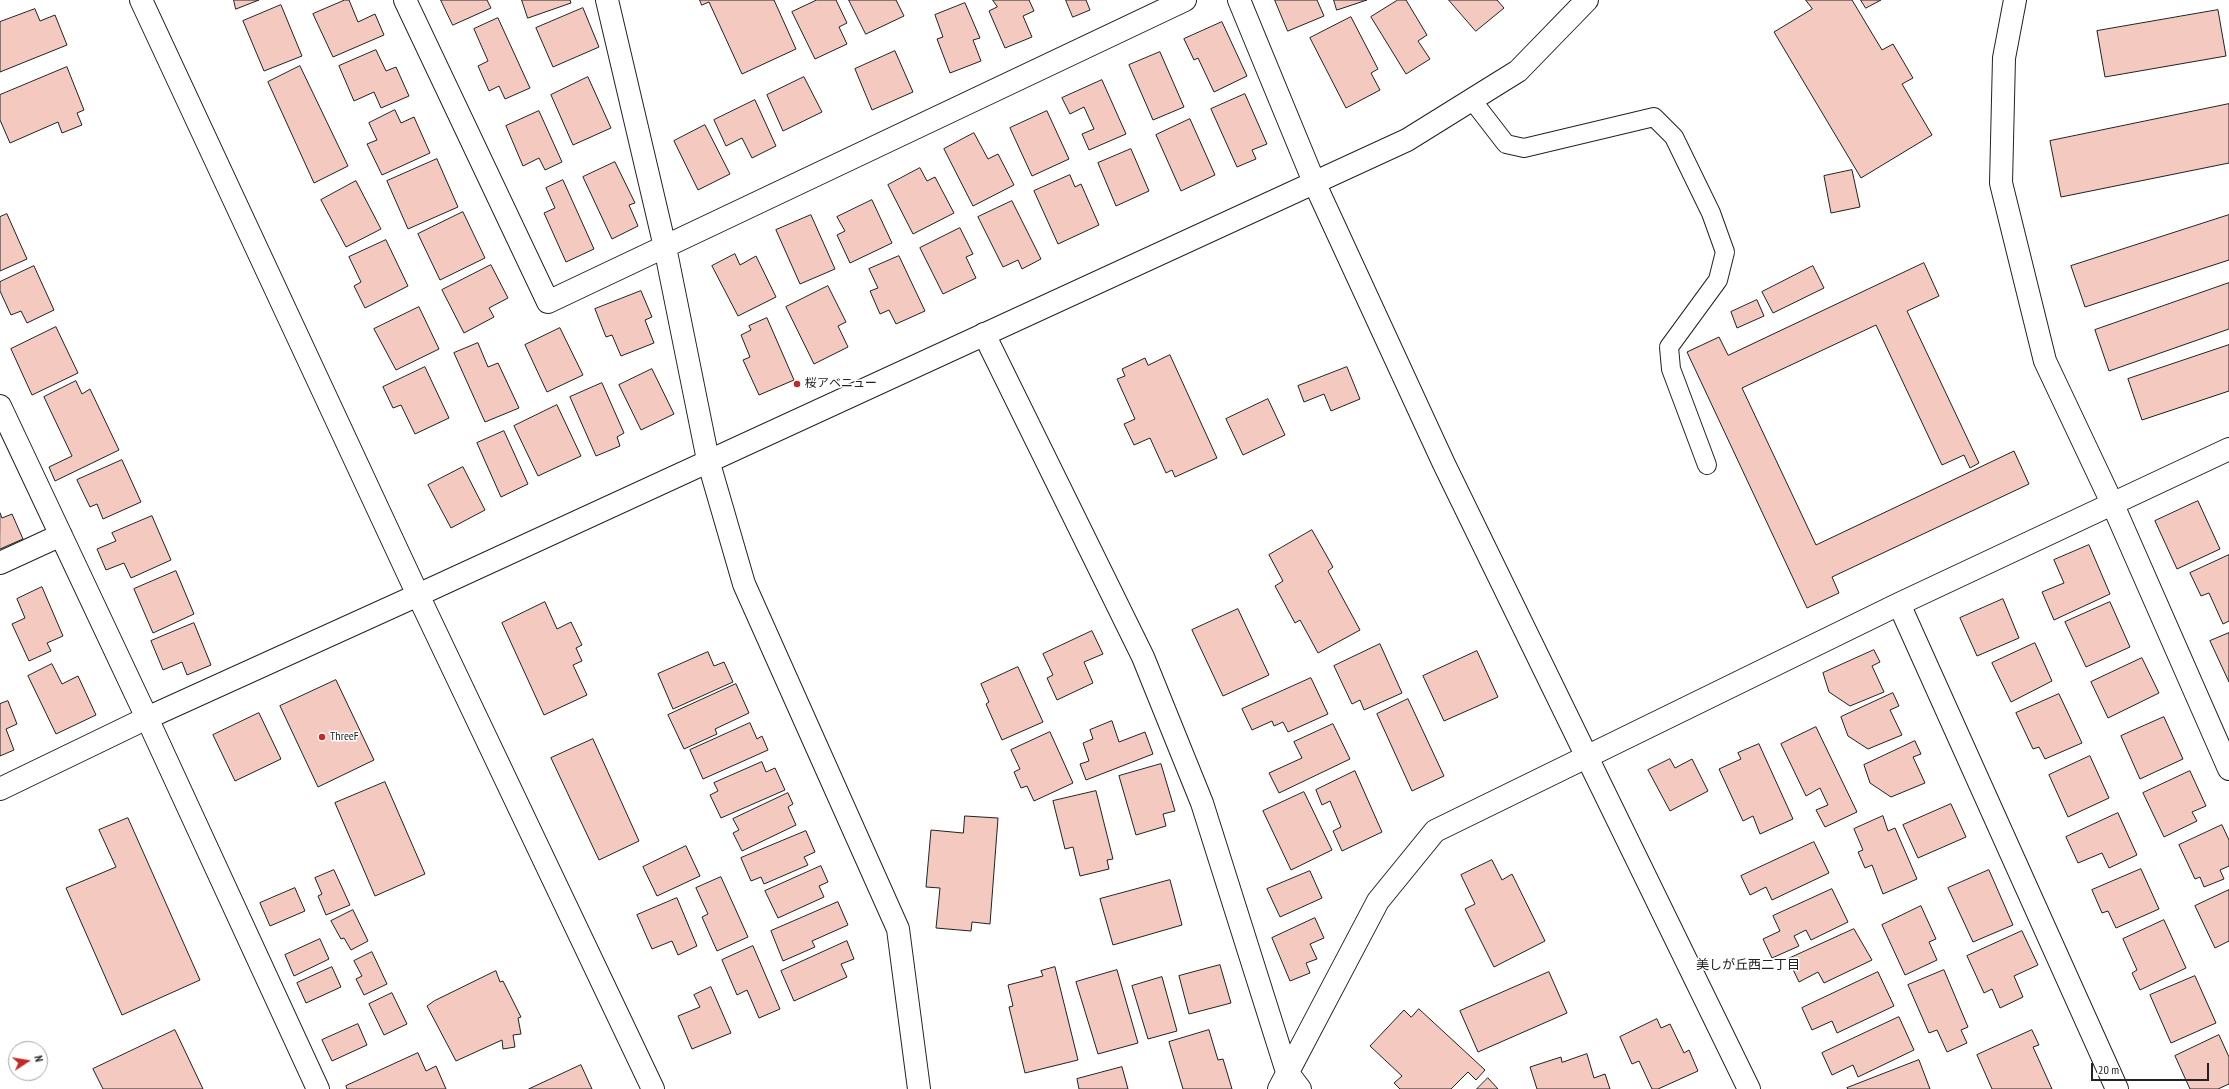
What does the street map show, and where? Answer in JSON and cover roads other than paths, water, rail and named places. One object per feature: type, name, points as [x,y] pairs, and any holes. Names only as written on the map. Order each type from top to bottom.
[{"type":"street","points":[[141,0],[418,595],[653,1089]]},
{"type":"street","points":[[405,0],[548,302],[1185,0]]},
{"type":"street","points":[[608,0],[666,247],[708,460],[744,584],[898,929],[919,1089]]},
{"type":"street","points":[[1239,0],[1314,182],[1444,464],[1749,1089]]},
{"type":"street","points":[[0,789],[147,718],[1407,140],[1518,71],[1587,0]]},
{"type":"street","points":[[2015,0],[2004,58],[2001,183],[2045,361],[2114,504],[2229,769]]},
{"type":"street","points":[[984,334],[1143,657],[1202,803],[1288,1083]]},
{"type":"street","points":[[0,406],[147,718],[318,1089]]},
{"type":"street","points":[[1288,1083],[1378,901],[1435,831],[1899,604],[2229,449]]},
{"type":"street","points":[[0,563],[61,535]]},
{"type":"street","points":[[1899,604],[2117,1089]]},
{"type":"lane","points":[[1472,100],[1506,144],[1524,148],[1654,117],[1674,137],[1711,213],[1725,252],[1718,280],[1669,346],[1671,369],[1707,465]]},
{"type":"place","name":"桜アベニュー","points":[[797,384]]},
{"type":"place","name":"ThreeF","points":[[322,737]]},
{"type":"district","name":"美しが丘西二丁目","points":[[1748,965]]}]
